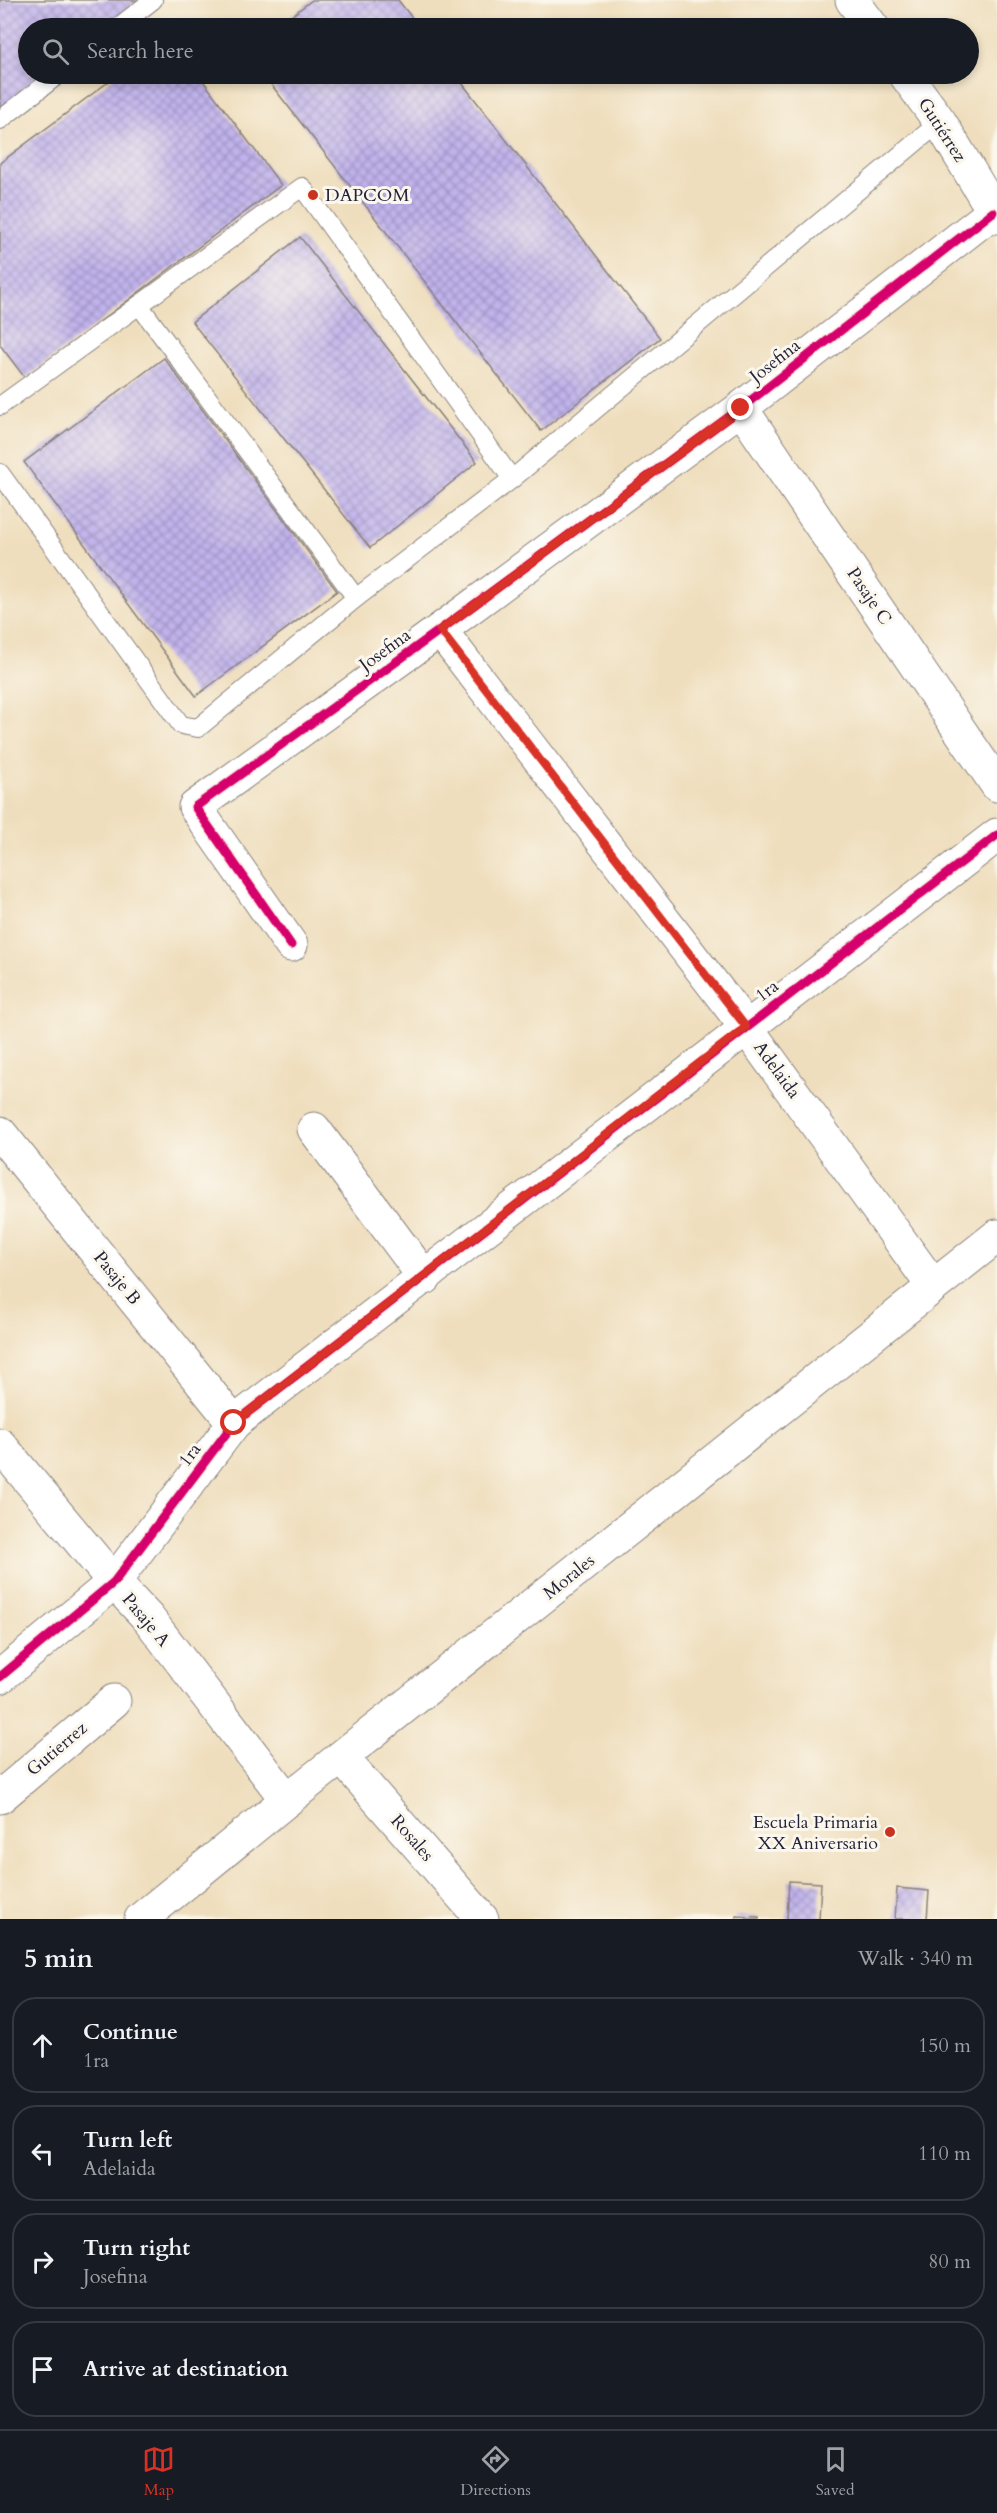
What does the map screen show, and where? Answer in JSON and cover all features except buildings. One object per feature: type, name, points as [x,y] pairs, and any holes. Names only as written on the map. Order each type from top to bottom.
[{"type":"street","points":[[852,0],[866,18]]},
{"type":"street","name":"Gutiérrez","points":[[912,84],[940,122],[995,214]]},
{"type":"street","name":"Josefina","points":[[291,945],[195,807],[741,408],[995,214]]},
{"type":"street","name":"Pasaje C","points":[[741,408],[997,785]]},
{"type":"street","name":"Adelaida","points":[[440,630],[746,1027],[933,1286]]},
{"type":"street","name":"1ra","points":[[0,1677],[114,1582],[234,1423],[997,835]]},
{"type":"street","points":[[314,1129],[425,1278]]},
{"type":"street","name":"Pasaje B","points":[[5,1148],[234,1423]]},
{"type":"street","name":"Morales","points":[[141,1919],[287,1800],[997,1236]]},
{"type":"street","name":"Pasaje A","points":[[0,1444],[114,1582],[148,1618],[287,1800]]},
{"type":"street","name":"Gutierrez","points":[[0,1797],[114,1701]]},
{"type":"street","name":"Rosales","points":[[342,1758],[482,1919]]},
{"type":"lane","points":[[130,18],[153,0]]},
{"type":"lane","points":[[0,120],[46,84]]},
{"type":"lane","points":[[0,473],[181,725],[198,728],[356,598],[512,479],[940,122]]},
{"type":"lane","points":[[0,406],[302,187],[512,479]]},
{"type":"lane","points":[[139,305],[356,598]]},
{"type":"cycle path","points":[[291,945],[195,807],[741,408],[993,212]]},
{"type":"cycle path","points":[[0,1677],[114,1582],[234,1423],[997,835]]},
{"type":"place","name":"DAPCOM","points":[[313,195]]},
{"type":"place","name":"Escuela Primaria XX Aniversario","points":[[890,1832]]},
{"type":"route","points":[[234,1423],[425,1278],[746,1027],[440,630],[741,408]]}]
